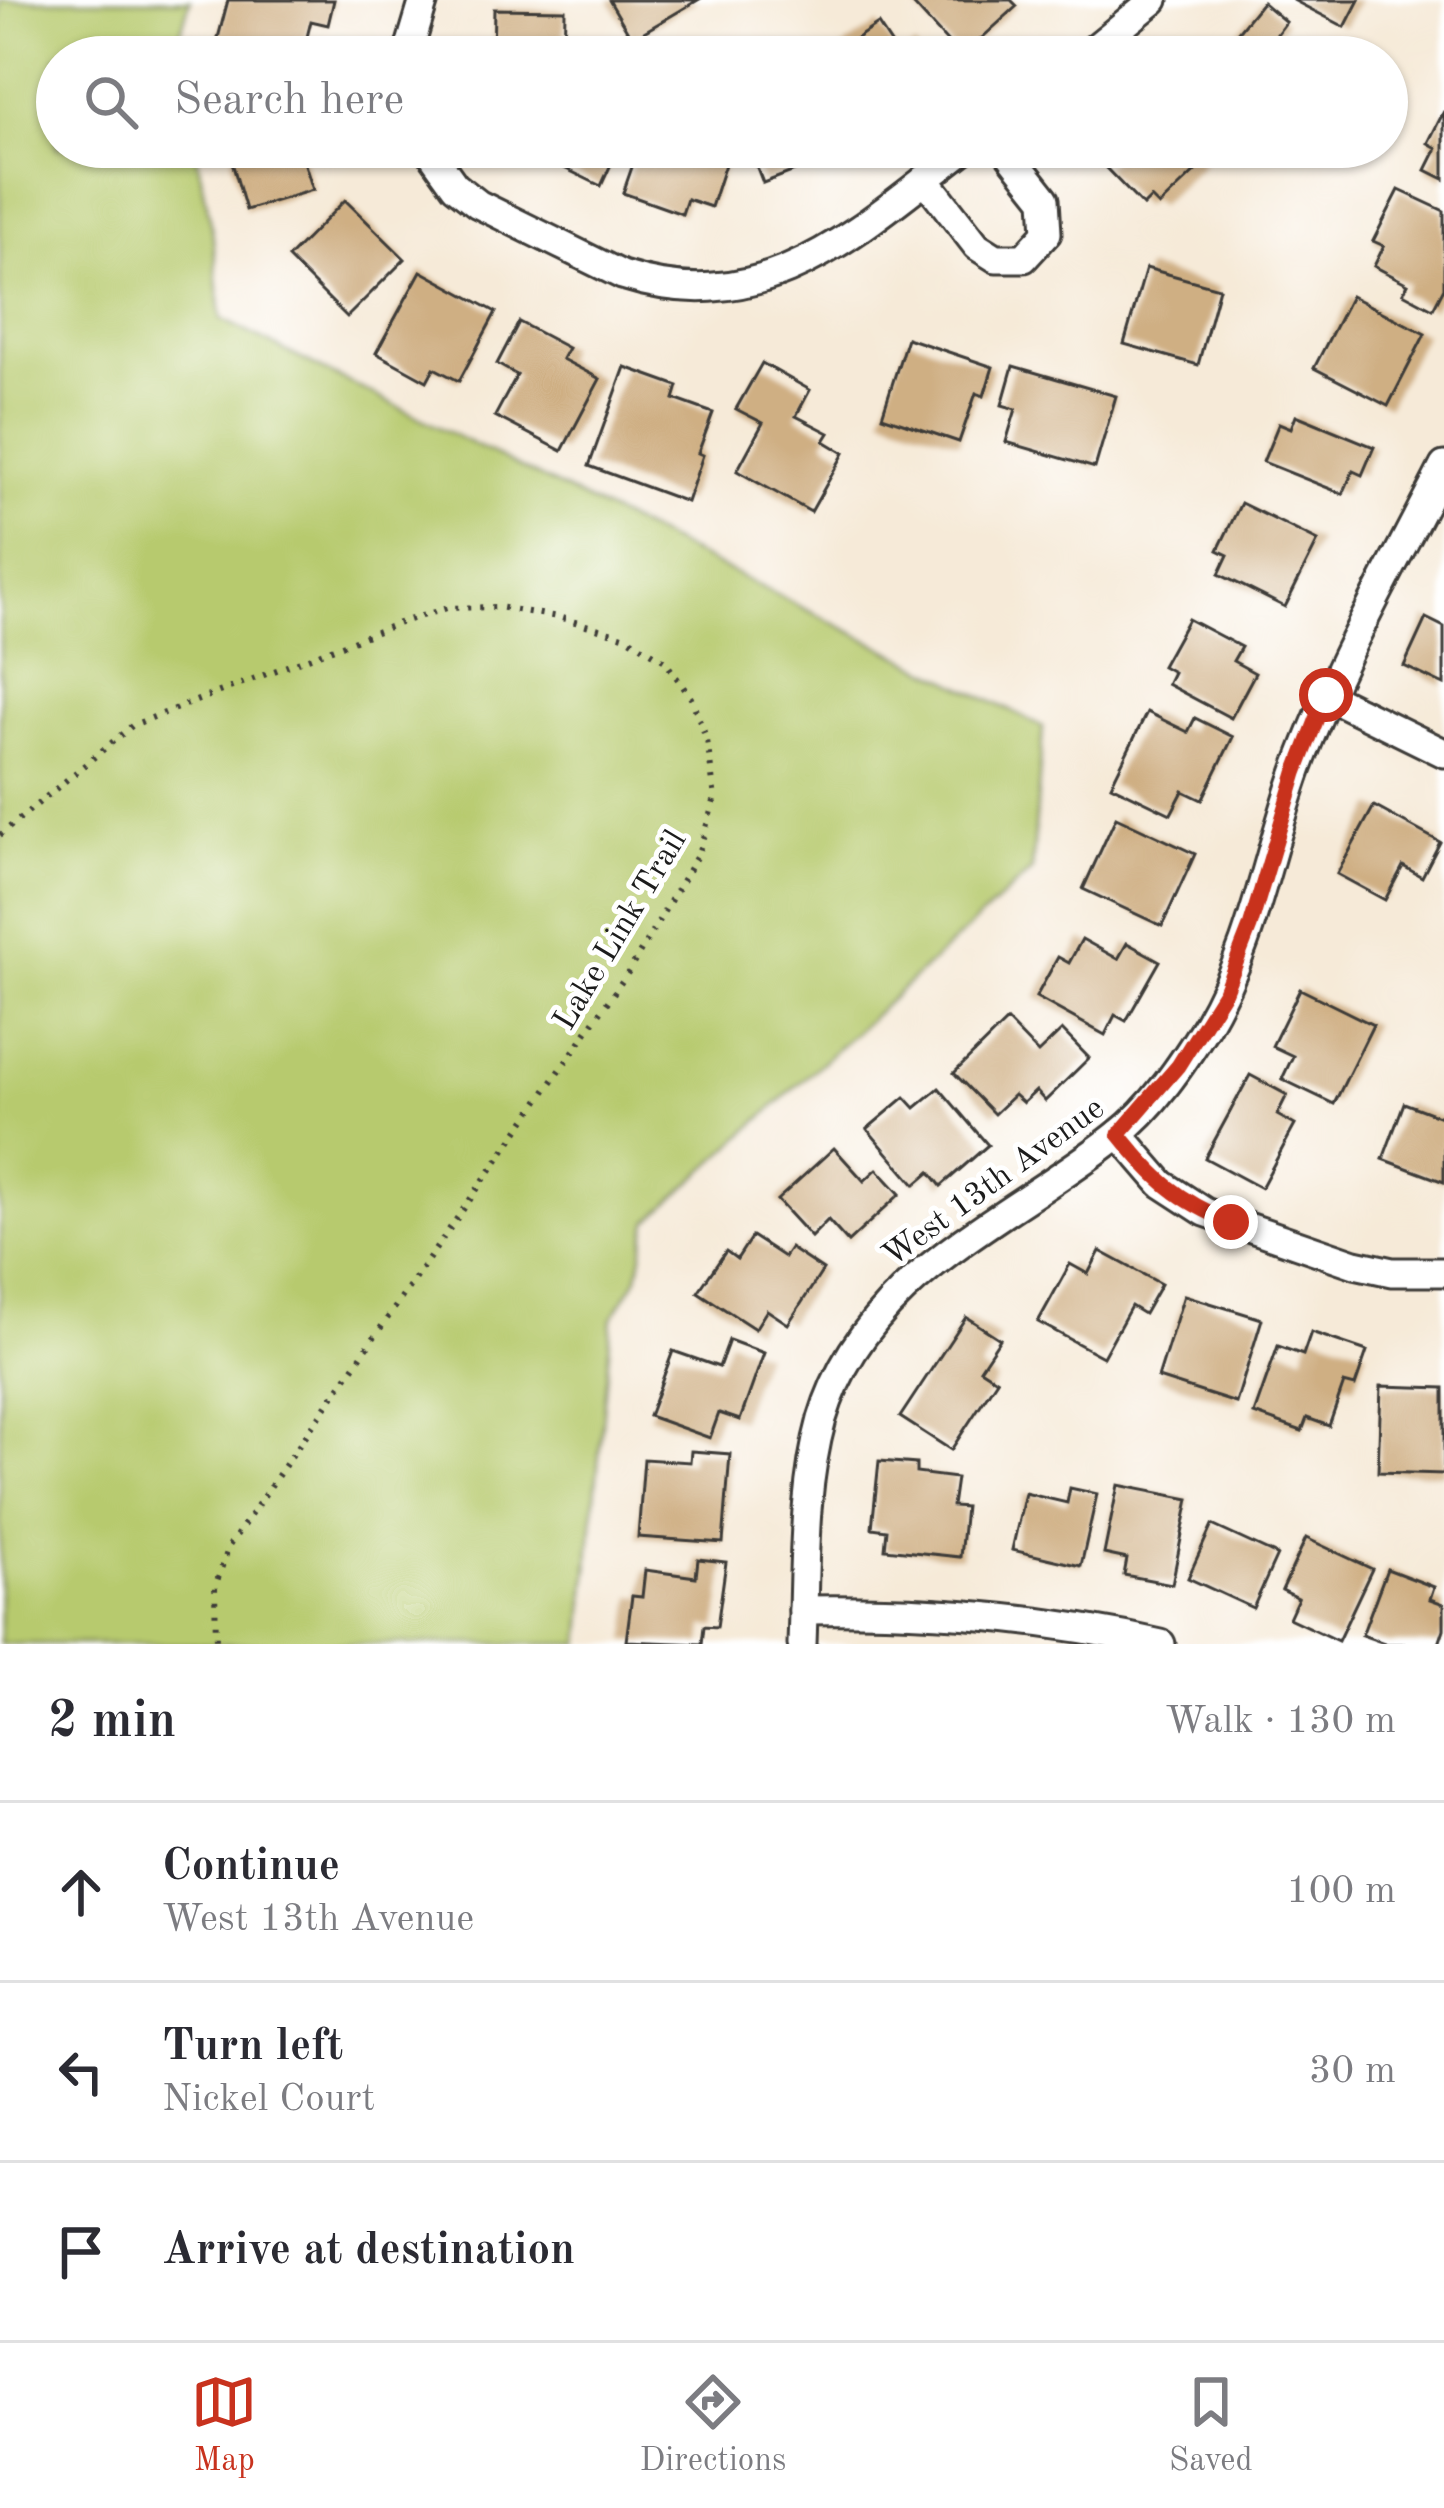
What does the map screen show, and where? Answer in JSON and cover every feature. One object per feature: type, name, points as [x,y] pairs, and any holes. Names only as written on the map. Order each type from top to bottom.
[{"type":"street","points":[[413,36],[424,0]]},
{"type":"street","points":[[1110,36],[1154,0]]},
{"type":"street","points":[[442,168],[454,186],[478,204],[622,275],[679,287],[721,287],[779,275],[824,254],[939,168]]},
{"type":"street","points":[[925,178],[977,246],[996,258],[1024,258],[1047,233],[1046,199],[1021,168]]},
{"type":"street","name":"West 13th Avenue","points":[[802,1644],[810,1479],[834,1386],[859,1340],[886,1304],[917,1276],[1119,1134],[1178,1066],[1225,991],[1326,695],[1444,466]]},
{"type":"street","points":[[1326,695],[1444,753]]},
{"type":"street","points":[[1119,1134],[1162,1184],[1205,1212],[1355,1264],[1392,1272],[1444,1272]]},
{"type":"street","points":[[803,1610],[1013,1618],[1161,1644]]},
{"type":"path","name":"Lake Link Trail","points":[[0,835],[133,725],[447,608],[499,607],[627,637],[665,661],[691,698],[707,740],[715,798],[698,854],[629,970],[229,1546],[215,1587],[217,1644]]},
{"type":"green space","points":[[0,0],[190,0],[180,36],[36,36],[36,168],[199,168],[212,228],[221,319],[1043,727],[1032,870],[648,1222],[638,1277],[612,1318],[581,1644],[0,1644]]},
{"type":"building","points":[[228,0],[334,0],[328,25],[311,21],[307,36],[219,36]]},
{"type":"building","points":[[609,0],[698,0],[637,36],[630,36]]},
{"type":"building","points":[[917,0],[1011,0],[1017,6],[984,36],[942,36],[913,4]]},
{"type":"building","points":[[1293,0],[1359,0],[1345,27]]},
{"type":"building","points":[[1262,2],[1286,22],[1276,36],[1234,36]]},
{"type":"building","points":[[494,9],[565,10],[564,36],[493,36]]},
{"type":"building","points":[[878,24],[886,36],[860,36]]},
{"type":"building","points":[[1444,111],[1444,179],[1426,170],[1437,148],[1428,143]]},
{"type":"building","points":[[234,168],[306,168],[313,190],[246,210]]},
{"type":"building","points":[[564,168],[609,168],[601,186]]},
{"type":"building","points":[[632,168],[724,168],[711,207],[687,199],[682,214],[623,193]]},
{"type":"building","points":[[757,168],[802,168],[763,183]]},
{"type":"building","points":[[1106,168],[1199,168],[1159,206],[1151,198],[1143,206]]},
{"type":"building","points":[[1399,190],[1444,211],[1444,288],[1433,309],[1403,293],[1408,284],[1374,266],[1384,246],[1373,241]]},
{"type":"building","points":[[345,200],[405,259],[347,317],[288,258]]},
{"type":"building","points":[[1146,268],[1219,288],[1198,365],[1124,344]]},
{"type":"building","points":[[421,271],[496,312],[459,381],[434,368],[427,381],[376,353]]},
{"type":"building","points":[[1351,296],[1425,334],[1388,406],[1314,368]]},
{"type":"building","points":[[519,322],[568,348],[562,359],[600,379],[562,451],[495,416],[517,375],[497,364]]},
{"type":"building","points":[[907,338],[993,367],[984,396],[976,393],[959,442],[882,416]]},
{"type":"building","points":[[762,363],[810,390],[796,416],[829,433],[824,441],[844,453],[811,512],[737,471],[763,423],[736,409]]},
{"type":"building","points":[[1013,366],[1116,396],[1095,468],[1006,442],[1016,409],[1002,405]]},
{"type":"building","points":[[625,367],[678,386],[674,399],[713,413],[687,502],[589,466]]},
{"type":"building","points":[[1296,415],[1374,447],[1362,475],[1353,471],[1343,494],[1263,462],[1279,423],[1291,428]]},
{"type":"building","points":[[1241,503],[1318,541],[1285,607],[1219,574],[1228,555],[1218,550]]},
{"type":"building","points":[[1426,618],[1444,627],[1444,685],[1404,666]]},
{"type":"building","points":[[1188,619],[1241,647],[1233,661],[1255,673],[1231,718],[1167,684],[1173,672],[1162,666]]},
{"type":"building","points":[[1147,712],[1188,732],[1195,718],[1233,737],[1202,800],[1183,791],[1171,814],[1111,785]]},
{"type":"building","points":[[1374,806],[1440,842],[1422,877],[1403,866],[1385,900],[1337,874]]},
{"type":"building","points":[[1116,817],[1195,854],[1162,926],[1083,889]]},
{"type":"building","points":[[1082,939],[1118,959],[1127,943],[1160,961],[1126,1021],[1115,1015],[1105,1035],[1036,997],[1058,957],[1069,963]]},
{"type":"building","points":[[1300,989],[1373,1025],[1334,1104],[1282,1079],[1293,1056],[1272,1046]]},
{"type":"building","points":[[1007,1021],[1038,1053],[1062,1030],[1089,1058],[1045,1101],[1036,1091],[1023,1103],[1014,1095],[994,1114],[954,1073]]},
{"type":"building","points":[[1250,1075],[1287,1095],[1277,1115],[1295,1125],[1261,1188],[1205,1158]]},
{"type":"building","points":[[939,1088],[988,1145],[941,1186],[930,1172],[915,1185],[867,1129],[905,1097],[915,1108]]},
{"type":"building","points":[[1404,1103],[1444,1118],[1444,1182],[1383,1159]]},
{"type":"building","points":[[834,1148],[864,1181],[877,1169],[900,1194],[848,1242],[828,1220],[811,1237],[777,1200]]},
{"type":"building","points":[[752,1236],[784,1257],[790,1248],[823,1270],[788,1324],[767,1310],[755,1329],[698,1292],[726,1251],[737,1259]]},
{"type":"building","points":[[1100,1251],[1161,1284],[1144,1314],[1131,1306],[1103,1357],[1038,1322],[1070,1264],[1088,1274]]},
{"type":"building","points":[[1184,1295],[1262,1319],[1236,1403],[1158,1378]]},
{"type":"building","points":[[966,1317],[1000,1339],[980,1369],[997,1380],[951,1450],[900,1417]]},
{"type":"building","points":[[1311,1332],[1367,1351],[1355,1386],[1344,1383],[1329,1426],[1307,1418],[1302,1431],[1254,1414],[1278,1346],[1303,1355]]},
{"type":"building","points":[[729,1340],[764,1353],[740,1420],[719,1413],[710,1438],[649,1416],[673,1351],[719,1367]]},
{"type":"building","points":[[1381,1386],[1444,1388],[1444,1474],[1378,1472]]},
{"type":"building","points":[[691,1451],[730,1454],[723,1543],[638,1537],[644,1459],[690,1462]]},
{"type":"building","points":[[879,1461],[916,1464],[916,1473],[956,1478],[952,1506],[965,1507],[960,1557],[885,1549],[887,1530],[872,1528]]},
{"type":"building","points":[[1118,1485],[1189,1499],[1172,1584],[1124,1575],[1127,1559],[1104,1554]]},
{"type":"building","points":[[1070,1488],[1097,1494],[1081,1566],[1012,1550],[1025,1493],[1067,1503]]},
{"type":"building","points":[[1212,1525],[1277,1555],[1253,1608],[1188,1578]]},
{"type":"building","points":[[1306,1538],[1372,1569],[1338,1641],[1289,1618],[1298,1598],[1282,1590]]},
{"type":"building","points":[[698,1559],[726,1562],[717,1627],[704,1626],[702,1644],[626,1641],[632,1596],[642,1597],[645,1570],[696,1577]]},
{"type":"building","points":[[1387,1569],[1434,1587],[1430,1599],[1444,1604],[1439,1644],[1387,1644],[1362,1635]]},
{"type":"route","points":[[1231,1222],[1205,1212],[1162,1184],[1119,1134],[1178,1066],[1225,991],[1326,695]]}]
